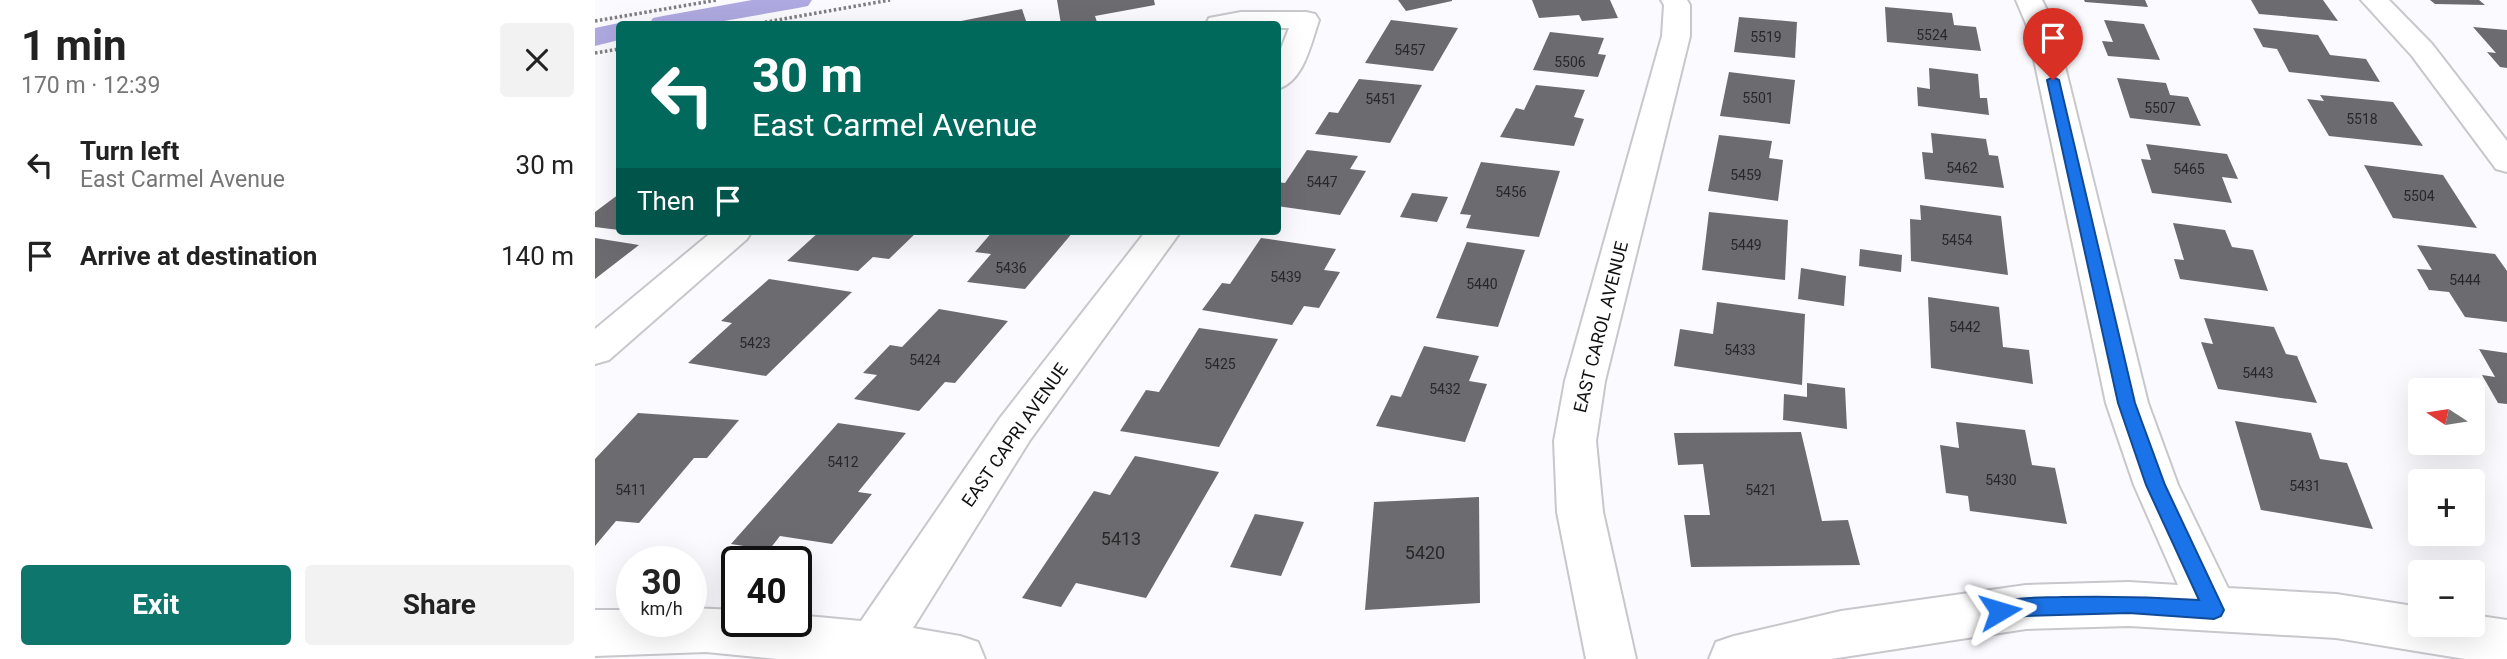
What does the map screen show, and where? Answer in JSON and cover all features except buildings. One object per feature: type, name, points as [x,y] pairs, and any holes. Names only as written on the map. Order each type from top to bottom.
[{"type":"street","name":"EAST CAROL AVENUE","points":[[1611,659],[1580,512],[1575,441],[1585,381],[1676,36],[1677,5],[1674,0]]},
{"type":"street","points":[[2029,0],[2041,26],[2127,403],[2155,485],[2214,610]]},
{"type":"street","points":[[2374,0],[2422,50],[2507,162]]},
{"type":"street","points":[[1236,21],[1306,20],[1290,64],[1281,75]]},
{"type":"street","points":[[595,350],[730,235]]},
{"type":"street","name":"EAST CAPRI AVENUE","points":[[874,645],[1015,429],[1161,235]]},
{"type":"street","points":[[1734,659],[1846,646],[2026,607],[2129,604],[2336,616],[2507,643]]},
{"type":"street","points":[[595,633],[706,630],[874,645],[960,659]]},
{"type":"path","points":[[595,21],[717,0]]},
{"type":"path","points":[[772,21],[890,0]]},
{"type":"path","points":[[595,53],[616,50]]},
{"type":"waterway","points":[[680,21],[798,0]]},
{"type":"waterway","points":[[595,37],[616,33]]},
{"type":"route","points":[[2000,611],[2026,607],[2129,604],[2214,610],[2155,485],[2127,403],[2053,80]]}]
